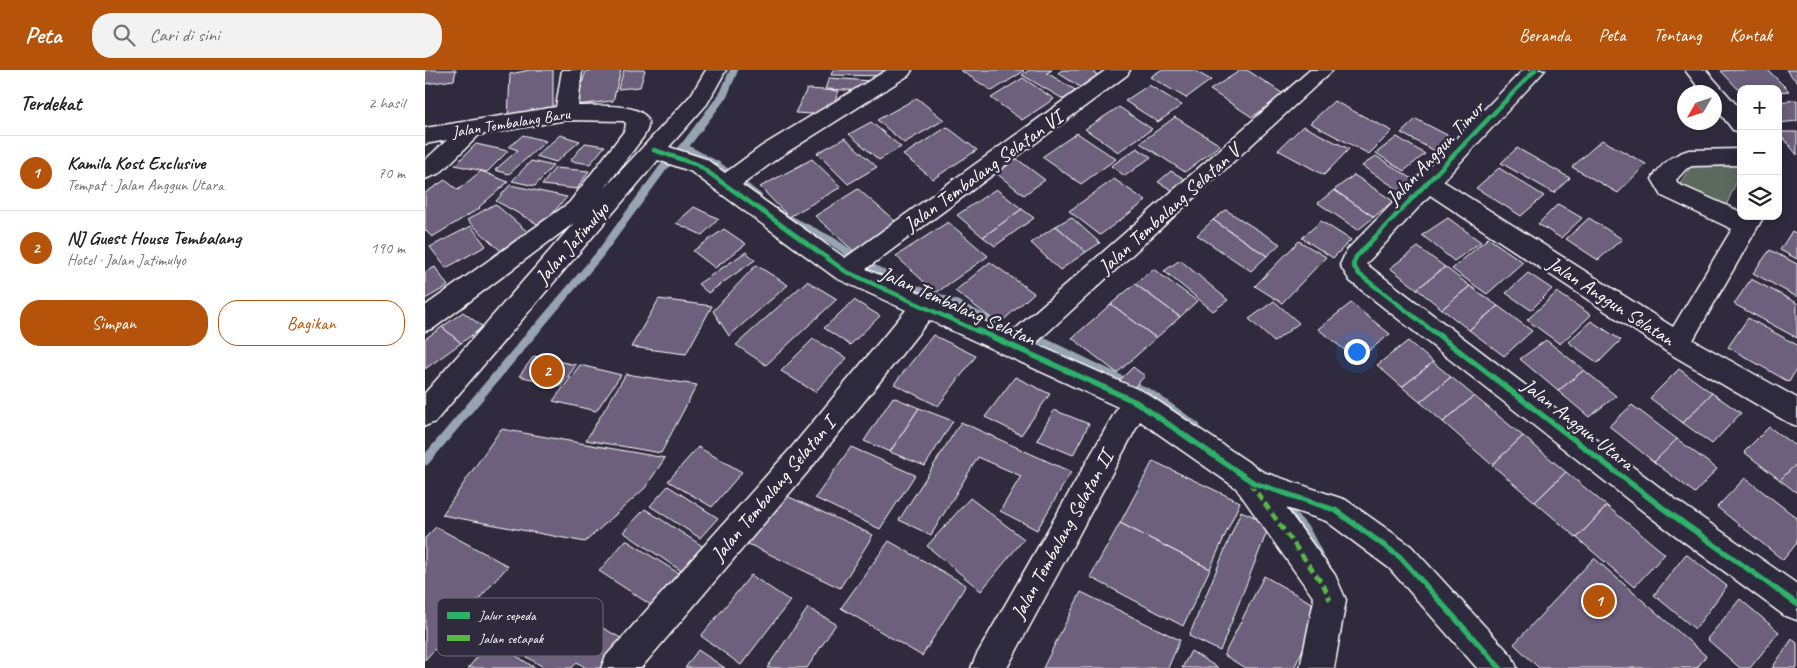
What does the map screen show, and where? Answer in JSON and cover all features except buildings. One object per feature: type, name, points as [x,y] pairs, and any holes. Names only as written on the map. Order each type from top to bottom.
[{"type":"street","points":[[566,113],[571,70]]},
{"type":"street","name":"Jalan Jatimulyo","points":[[425,413],[613,195],[673,157],[699,99],[716,70]]},
{"type":"street","points":[[725,185],[770,152],[902,70]]},
{"type":"street","name":"Jalan Tembalang Selatan VI","points":[[845,272],[1120,70]]},
{"type":"street","name":"Jalan Tembalang Selatan V","points":[[1015,347],[1323,70]]},
{"type":"street","name":"Jalan Anggun Timur","points":[[1356,257],[1429,184],[1535,70]]},
{"type":"street","points":[[1695,70],[1707,85]]},
{"type":"street","points":[[1722,102],[1737,120]]},
{"type":"street","name":"Jalan Tembalang Baru","points":[[425,136],[566,113],[627,114],[637,120],[636,131],[577,209],[425,320]]},
{"type":"street","points":[[425,171],[432,167],[471,130]]},
{"type":"street","points":[[673,157],[770,152]]},
{"type":"street","name":"Jalan Tembalang Selatan","points":[[673,157],[725,185],[845,272],[1137,402],[1261,484]]},
{"type":"street","points":[[1677,344],[1749,221],[1670,190],[1666,185],[1665,179],[1678,163],[1689,158],[1737,157]]},
{"type":"street","name":"Jalan Anggun Selatan","points":[[1429,184],[1677,344],[1797,413]]},
{"type":"street","name":"Jalan Anggun Utara","points":[[1356,257],[1353,265],[1359,274],[1664,509],[1797,604]]},
{"type":"street","name":"Jalan Tembalang Selatan I","points":[[619,668],[801,458],[925,307]]},
{"type":"street","name":"Jalan Tembalang Selatan II","points":[[988,668],[1137,402]]},
{"type":"street","points":[[1261,484],[1324,586],[1330,600],[1317,668]]},
{"type":"street","points":[[1261,484],[1335,510],[1400,557],[1500,668]]},
{"type":"green space","points":[[1737,164],[1737,180],[1726,206],[1680,184],[1690,167]]},
{"type":"waterway","points":[[683,147],[724,94],[734,70]]},
{"type":"waterway","points":[[534,332],[599,255],[663,168],[683,147]]},
{"type":"waterway","points":[[683,147],[718,166],[758,197]]},
{"type":"waterway","points":[[785,217],[832,241],[865,264],[900,283],[958,305],[1011,332]]},
{"type":"waterway","points":[[425,461],[535,330]]},
{"type":"waterway","points":[[1008,330],[1047,344],[1150,394],[1196,427]]},
{"type":"waterway","points":[[1282,504],[1306,531],[1318,554]]},
{"type":"marked path","points":[[1250,483],[1324,586],[1330,600]]},
{"type":"cycle path","points":[[1535,70],[1356,257],[1353,265],[1359,274],[1664,509],[1797,604]]},
{"type":"cycle path","points":[[654,150],[698,165],[845,271],[1136,402],[1254,483],[1335,510],[1400,557],[1500,668]]},
{"type":"place","name":"NJ Guest House Tembalang","points":[[547,371]]},
{"type":"place","name":"Kamila Kost Exclusive","points":[[1599,601]]}]
